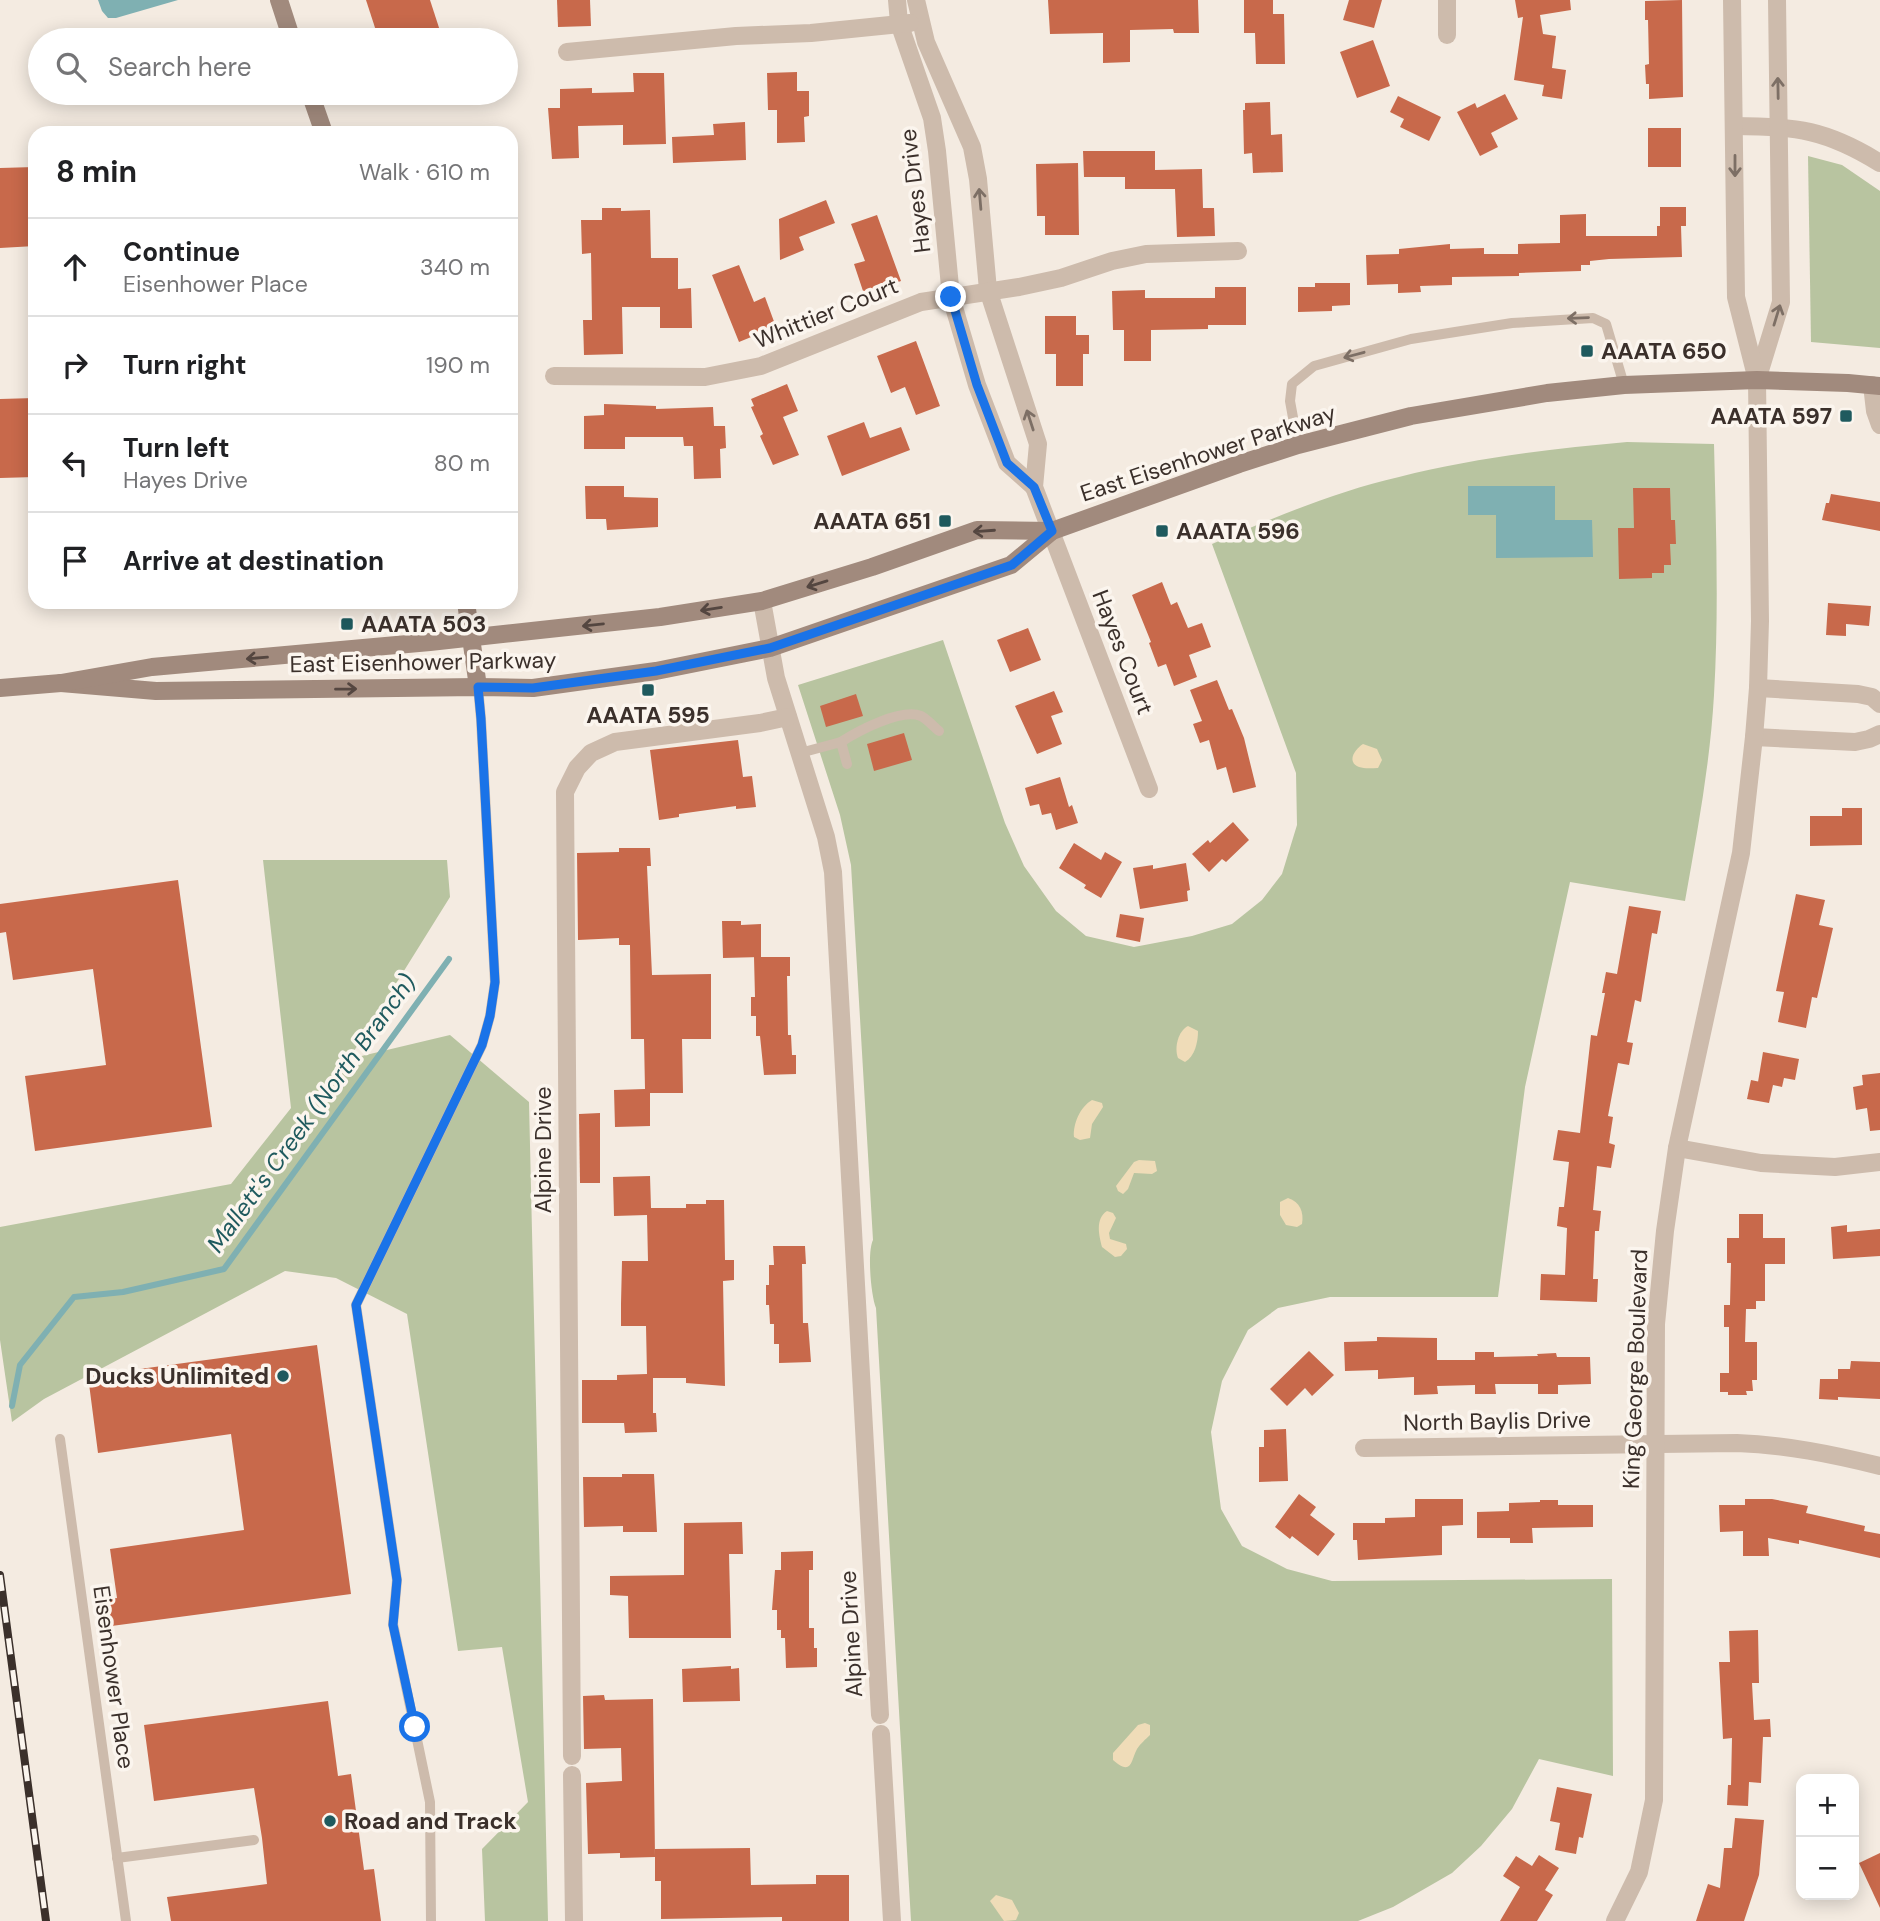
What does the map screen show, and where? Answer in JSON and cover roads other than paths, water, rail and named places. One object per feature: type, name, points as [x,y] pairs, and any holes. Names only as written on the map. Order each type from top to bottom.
[{"type":"main road","points":[[279,0],[288,28]]},
{"type":"main road","points":[[314,105],[322,126]]},
{"type":"main road","name":"East Eisenhower Parkway","points":[[0,688],[61,683],[152,667],[631,621],[762,601],[872,567],[977,530],[1052,531],[1298,445],[1411,416],[1547,393],[1624,385],[1757,380],[1876,386]]},
{"type":"main road","name":"East Eisenhower Parkway","points":[[61,683],[156,691],[533,688],[656,671],[770,648],[1012,565],[1052,531]]},
{"type":"main road","points":[[467,609],[478,687]]},
{"type":"street","name":"Hayes Drive","points":[[897,0],[899,23],[932,118],[951,297],[977,385],[1007,463],[1034,487],[1052,531]]},
{"type":"street","name":"Hayes Drive","points":[[916,0],[926,42],[972,147],[978,179],[989,290],[1038,444],[1034,487]]},
{"type":"street","points":[[1447,0],[1447,35]]},
{"type":"street","name":"King George Boulevard","points":[[1615,1921],[1639,1872],[1654,1800],[1656,1324],[1665,1231],[1677,1148],[1741,853],[1758,688],[1760,621],[1757,380],[1736,297],[1732,0]]},
{"type":"street","name":"King George Boulevard","points":[[1757,380],[1781,302],[1777,0]]},
{"type":"street","points":[[567,52],[920,22]]},
{"type":"street","points":[[1734,126],[1801,128],[1856,148],[1880,163]]},
{"type":"street","name":"Whittier Court","points":[[554,376],[705,377],[749,369],[921,302],[1060,278],[1112,261],[1146,254],[1238,251]]},
{"type":"street","points":[[1876,386],[1875,411],[1880,425]]},
{"type":"street","name":"Hayes Court","points":[[1052,531],[1149,789]]},
{"type":"street","name":"Alpine Drive","points":[[762,601],[778,687],[826,837],[833,872],[892,1921]]},
{"type":"street","points":[[1758,688],[1858,694],[1872,697],[1880,704]]},
{"type":"street","name":"Alpine Drive","points":[[572,1756],[565,792],[577,768],[592,754],[615,741],[788,717]]},
{"type":"street","points":[[1754,737],[1855,741],[1880,734]]},
{"type":"street","points":[[1677,1148],[1761,1164],[1835,1167],[1880,1162]]},
{"type":"street","name":"North Baylis Drive","points":[[1364,1448],[1774,1445],[1818,1451],[1880,1466]]},
{"type":"street","points":[[572,1775],[573,1921]]},
{"type":"lane","points":[[1298,445],[1290,401],[1292,384],[1314,366],[1411,339],[1512,323],[1593,318],[1606,324],[1624,385]]},
{"type":"lane","points":[[431,1921],[430,1802],[393,1625],[397,1580],[356,1305],[482,1045],[490,1016],[495,982],[478,687]]},
{"type":"lane","points":[[800,754],[841,741],[858,731],[904,714],[920,716],[939,731]]},
{"type":"lane","points":[[841,741],[847,764]]},
{"type":"lane","name":"Eisenhower Place","points":[[60,1439],[126,1921]]},
{"type":"lane","points":[[117,1858],[254,1840]]},
{"type":"water","points":[[98,0],[178,0],[108,18]]},
{"type":"water","points":[[1468,486],[1555,486],[1555,520],[1592,520],[1593,557],[1496,558],[1496,515],[1468,515]]},
{"type":"waterway","name":"Mallett's Creek (North Branch)","points":[[12,1406],[20,1365],[74,1297],[123,1292],[224,1269],[449,959]]},
{"type":"railway","points":[[0,1575],[46,1921]]},
{"type":"place","name":"AAATA 650","points":[[1587,351]]},
{"type":"place","name":"AAATA 597","points":[[1846,416]]},
{"type":"place","name":"AAATA 651","points":[[945,521]]},
{"type":"place","name":"AAATA 596","points":[[1162,531]]},
{"type":"place","name":"AAATA 503","points":[[347,624]]},
{"type":"place","name":"AAATA 595","points":[[648,690]]},
{"type":"place","name":"Ducks Unlimited","points":[[283,1376]]},
{"type":"place","name":"Road and Track","points":[[330,1821]]}]
